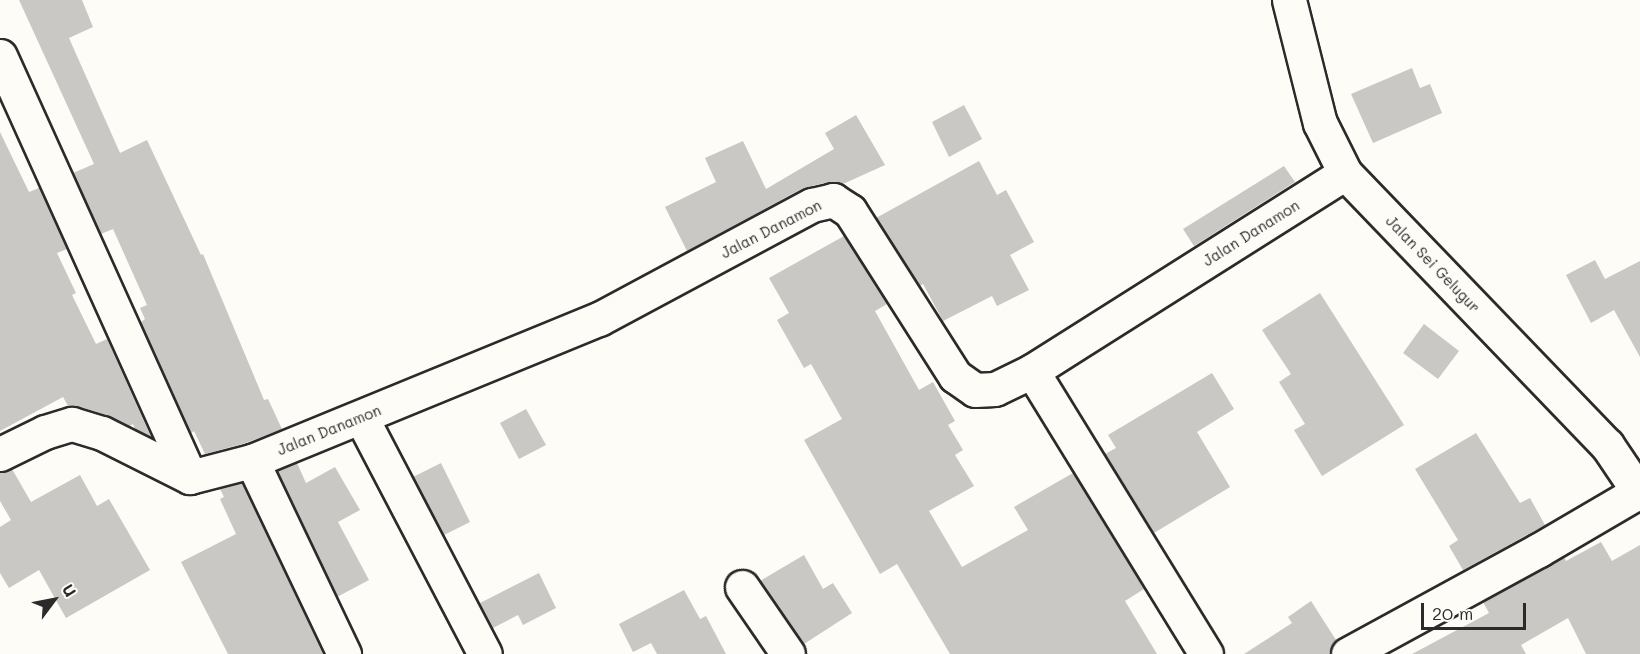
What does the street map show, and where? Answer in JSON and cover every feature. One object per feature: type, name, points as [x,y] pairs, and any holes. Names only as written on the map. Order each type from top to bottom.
[{"type":"street","name":"Jalan Sei Gelugur","points":[[1289,0],[1320,123],[1345,173],[1607,446],[1639,493]]},
{"type":"street","points":[[0,56],[190,477]]},
{"type":"street","name":"Jalan Danamon","points":[[190,477],[252,461],[599,319],[812,206],[833,200],[850,211],[955,376],[975,390],[995,389],[1032,371],[1345,173]]},
{"type":"street","points":[[1032,371],[1206,654]]},
{"type":"street","points":[[361,417],[485,654]]},
{"type":"street","points":[[0,454],[45,432],[72,424],[102,433],[190,477]]},
{"type":"street","points":[[252,461],[344,654]]},
{"type":"street","points":[[1348,654],[1639,493]]},
{"type":"street","points":[[742,587],[788,654]]},
{"type":"building","points":[[19,0],[82,0],[93,27],[69,38],[120,153],[147,140],[201,255],[203,254],[264,400],[268,399],[282,429],[246,443],[205,454],[194,431],[191,433],[141,322],[145,319],[140,308],[147,305],[113,229],[101,234],[73,173],[94,164]]},
{"type":"building","points":[[1412,68],[1420,88],[1430,84],[1442,113],[1373,143],[1351,94]]},
{"type":"building","points":[[964,105],[982,139],[949,157],[932,122]]},
{"type":"building","points":[[856,115],[885,165],[843,184],[829,182],[803,188],[687,251],[665,207],[716,182],[705,158],[743,141],[766,189],[834,149],[825,133]]},
{"type":"building","points":[[0,132],[29,192],[39,188],[67,249],[57,253],[76,293],[72,295],[96,344],[107,339],[151,437],[135,429],[133,424],[130,426],[107,415],[77,406],[68,406],[63,397],[0,431]]},
{"type":"building","points":[[979,161],[997,195],[1006,190],[1034,242],[1010,255],[1029,290],[997,306],[992,296],[943,321],[923,284],[920,286],[876,218]]},
{"type":"building","points":[[1284,166],[1295,182],[1194,246],[1183,229]]},
{"type":"building","points":[[844,236],[887,304],[875,311],[919,390],[933,382],[955,421],[948,425],[963,450],[955,455],[974,486],[929,511],[962,567],[1028,530],[1014,507],[1073,473],[1144,589],[1125,601],[1157,654],[950,654],[897,564],[880,574],[804,440],[842,419],[811,364],[804,368],[777,320],[789,313],[769,278]]},
{"type":"building","points":[[1595,260],[1605,279],[1640,261],[1640,357],[1614,310],[1591,323],[1566,275]]},
{"type":"building","points":[[1320,293],[1404,425],[1322,476],[1294,430],[1305,424],[1279,382],[1291,374],[1262,330]]},
{"type":"building","points":[[1424,324],[1459,351],[1438,379],[1403,353]]},
{"type":"building","points":[[1212,373],[1234,409],[1197,432],[1230,487],[1154,533],[1105,454],[1116,448],[1108,435]]},
{"type":"building","points":[[526,409],[546,445],[519,459],[500,423]]},
{"type":"building","points":[[1476,433],[1520,503],[1530,498],[1545,525],[1463,570],[1449,546],[1458,540],[1415,469]]},
{"type":"building","points":[[297,463],[306,483],[335,467],[360,510],[338,522],[369,580],[337,597],[277,471]]},
{"type":"building","points":[[441,463],[470,522],[444,535],[413,477]]},
{"type":"building","points":[[12,469],[31,502],[80,475],[97,506],[109,499],[150,570],[66,618],[39,570],[9,588],[0,573],[0,527],[11,520],[0,501],[0,473]]},
{"type":"building","points":[[242,483],[323,654],[228,654],[181,562],[236,534],[220,499],[224,497],[220,489]]},
{"type":"building","points":[[1601,542],[1612,561],[1640,545],[1640,654],[1586,654],[1568,618],[1521,645],[1526,654],[1412,654],[1489,613],[1483,602],[1564,557],[1566,561]]},
{"type":"building","points":[[804,555],[823,589],[833,583],[852,613],[804,644],[760,581]]},
{"type":"building","points":[[539,573],[556,608],[523,625],[518,615],[493,628],[480,603]]},
{"type":"building","points":[[684,590],[700,619],[706,616],[726,654],[657,654],[651,643],[633,652],[619,624]]},
{"type":"building","points":[[1311,601],[1336,640],[1329,654],[1244,654],[1292,623],[1288,617]]}]
